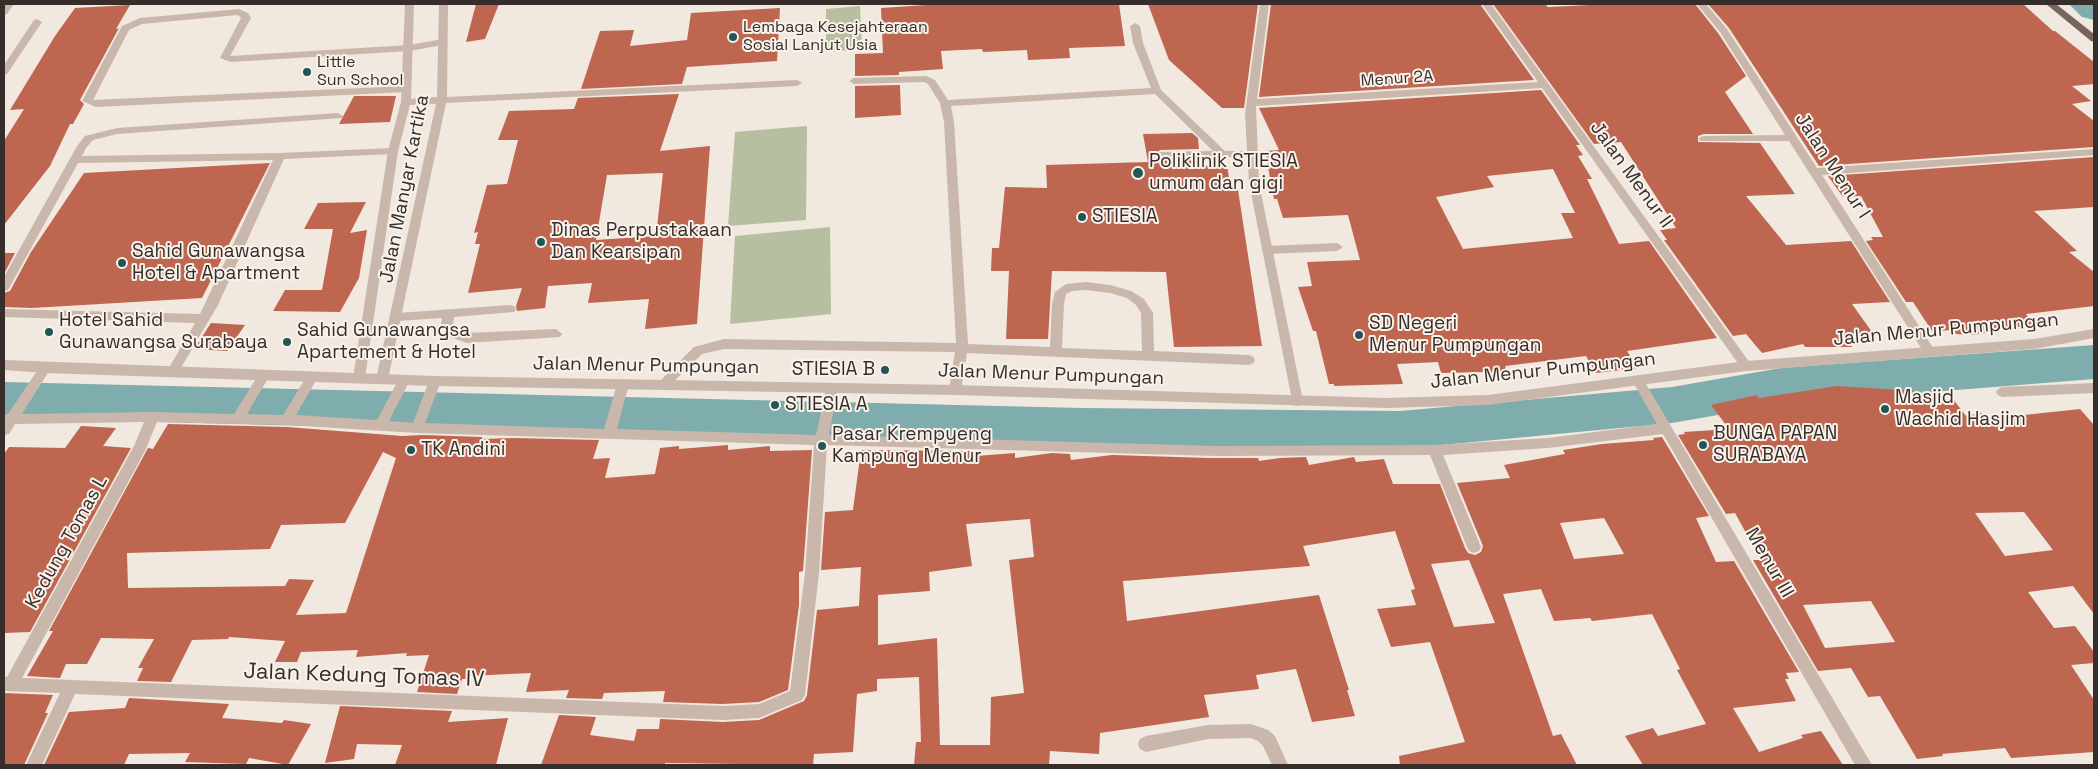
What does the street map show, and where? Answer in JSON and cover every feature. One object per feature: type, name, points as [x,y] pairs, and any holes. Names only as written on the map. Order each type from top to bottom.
[{"type":"main road","points":[[2051,4],[2094,39]]},
{"type":"street","points":[[4,12],[9,4]]},
{"type":"street","name":"Jalan Manyar Kartika","points":[[359,378],[393,151],[406,102],[409,4]]},
{"type":"street","name":"Jalan Manyar Kartika","points":[[382,379],[397,317],[442,100],[443,4]]},
{"type":"street","points":[[1264,4],[1250,114],[1254,183],[1297,401]]},
{"type":"street","name":"Jalan Menur II","points":[[1487,4],[1746,366]]},
{"type":"street","name":"Jalan Menur I","points":[[1701,4],[1724,31],[1929,351]]},
{"type":"street","points":[[407,89],[96,104],[87,101],[124,28],[140,21],[239,12],[245,15],[246,18],[225,58],[231,59],[409,48],[443,42]]},
{"type":"street","points":[[4,72],[38,22]]},
{"type":"street","points":[[1135,26],[1138,43],[1157,91],[1222,154]]},
{"type":"street","points":[[854,81],[926,79],[932,82],[945,103],[949,122],[962,348],[955,390]]},
{"type":"street","points":[[406,102],[797,83]]},
{"type":"street","name":"Menur 2A","points":[[1251,103],[1545,85]]},
{"type":"street","points":[[945,103],[1157,91]]},
{"type":"street","points":[[4,286],[74,160],[89,138],[100,134],[338,116]]},
{"type":"street","points":[[1704,139],[1792,138]]},
{"type":"street","points":[[74,160],[280,156],[393,151]]},
{"type":"street","points":[[1813,172],[2094,152]]},
{"type":"street","points":[[1160,155],[1253,154]]},
{"type":"street","points":[[172,372],[204,320],[280,156]]},
{"type":"street","points":[[1267,250],[1337,247]]},
{"type":"street","points":[[1056,351],[1058,304],[1061,292],[1070,287],[1086,286],[1110,289],[1131,295],[1140,302],[1147,313],[1148,355]]},
{"type":"street","points":[[397,317],[510,309]]},
{"type":"street","points":[[4,313],[204,320]]},
{"type":"street","points":[[449,314],[447,324],[450,330],[454,334],[467,338],[556,334]]},
{"type":"street","name":"Jalan Menur Pumpungan","points":[[4,365],[404,380],[955,390],[1386,403],[1488,400],[1639,382],[1746,366],[2034,344],[2094,334]]},
{"type":"street","points":[[663,385],[698,350],[718,345],[962,348],[1249,360]]},
{"type":"street","points":[[4,430],[10,416],[45,368]]},
{"type":"street","points":[[239,416],[264,375]]},
{"type":"street","points":[[289,417],[312,377]]},
{"type":"street","points":[[384,420],[404,380]]},
{"type":"street","points":[[419,423],[435,380]]},
{"type":"street","name":"Menur III","points":[[1639,382],[1864,765]]},
{"type":"street","points":[[610,430],[623,384]]},
{"type":"street","points":[[822,436],[832,388]]},
{"type":"street","points":[[2002,392],[2094,388]]},
{"type":"street","points":[[10,416],[289,417],[1217,451],[1434,450],[1548,443],[1664,424]]},
{"type":"street","name":"Kedung Tomas L","points":[[7,684],[140,447],[153,417]]},
{"type":"street","name":"Jalan Kedung Tomas IV","points":[[7,684],[723,714],[759,711],[797,695],[812,573],[822,436]]},
{"type":"street","points":[[1434,450],[1474,547]]},
{"type":"street","points":[[34,765],[72,686]]},
{"type":"street","points":[[1146,744],[1208,732],[1251,731],[1263,735],[1269,741],[1280,765]]},
{"type":"green space","points":[[860,6],[862,49],[826,52],[826,9]]},
{"type":"green space","points":[[807,126],[806,220],[728,226],[735,132]]},
{"type":"green space","points":[[830,227],[831,314],[730,324],[735,236]]},
{"type":"building","points":[[476,4],[499,4],[485,39],[466,42]]},
{"type":"building","points":[[941,4],[1119,4],[1125,46],[1069,48],[1070,58],[1028,60],[1027,50],[983,52],[982,49],[941,51],[943,69],[899,72],[899,75],[855,76],[855,54],[883,53],[881,8]]},
{"type":"building","points":[[1148,4],[1258,4],[1244,108],[1222,108],[1169,60]]},
{"type":"building","points":[[1271,4],[1480,4],[1534,80],[1259,97]]},
{"type":"building","points":[[1493,4],[1545,4],[1548,7],[1611,4],[1695,4],[1718,33],[1746,76],[1725,92],[1753,134],[1704,134],[1698,136],[1698,142],[1760,143],[1795,194],[1746,196],[1786,245],[1851,241],[1890,302],[1852,304],[1872,332],[1844,335],[1852,347],[1805,347],[1803,344],[1762,353],[1746,334],[1733,336],[1664,240],[1667,240],[1660,230],[1676,228],[1621,142],[1594,144]]},
{"type":"building","points":[[1708,4],[2023,4],[2053,31],[2094,62],[2094,84],[2072,86],[2091,101],[2072,104],[2094,121],[2094,147],[1819,166],[1729,28]]},
{"type":"building","points":[[130,5],[80,100],[84,104],[73,124],[70,124],[50,166],[4,225],[4,141],[24,109],[10,110],[55,36],[75,8]]},
{"type":"building","points":[[780,8],[777,61],[687,67],[682,84],[581,89],[600,31],[634,30],[630,46],[687,40],[691,13]]},
{"type":"building","points":[[900,85],[901,115],[855,118],[855,86]]},
{"type":"building","points":[[1541,90],[1580,145],[1576,145],[1583,155],[1578,156],[1592,179],[1587,179],[1619,244],[1649,241],[1717,338],[1627,351],[1638,368],[1596,373],[1586,356],[1505,366],[1509,375],[1488,377],[1486,372],[1441,373],[1438,362],[1397,364],[1403,384],[1334,386],[1334,384],[1329,384],[1316,331],[1313,331],[1298,287],[1312,286],[1307,262],[1360,260],[1348,215],[1283,218],[1277,199],[1274,199],[1265,151],[1279,150],[1259,108]],"holes":[[[1553,169],[1575,213],[1561,213],[1573,238],[1463,249],[1436,197],[1494,187],[1487,176]]]},
{"type":"building","points":[[679,94],[660,151],[710,146],[697,324],[645,329],[649,299],[588,303],[592,283],[548,286],[545,308],[517,311],[516,306],[522,288],[468,293],[480,244],[475,244],[478,232],[474,233],[487,185],[507,184],[518,140],[498,140],[509,111],[574,109],[578,98]],"holes":[[[663,173],[656,236],[596,240],[607,175]]]},
{"type":"building","points":[[354,96],[396,96],[390,122],[339,124]]},
{"type":"building","points":[[1192,133],[1198,138],[1199,149],[1160,150],[1153,156],[1156,159],[1201,159],[1202,166],[1227,165],[1231,191],[1238,190],[1262,346],[1174,347],[1166,272],[1052,271],[1048,339],[1006,339],[1009,271],[991,271],[992,248],[999,248],[1005,187],[1047,188],[1046,165],[1148,162],[1143,134]]},
{"type":"building","points":[[2094,157],[2094,207],[2034,211],[2077,251],[2069,252],[2094,272],[2094,306],[2026,314],[2035,327],[1996,327],[2000,331],[1971,335],[1956,334],[1954,330],[1932,331],[1913,302],[1906,302],[1866,241],[1873,240],[1871,237],[1883,237],[1861,196],[1843,197],[1828,176]]},
{"type":"building","name":"Sahid Gunawangsa Hotel & Apartment","points":[[270,163],[202,298],[32,308],[4,307],[4,293],[10,291],[31,252],[84,173]]},
{"type":"building","points":[[366,202],[350,233],[367,230],[359,278],[340,312],[273,311],[285,290],[322,290],[333,229],[304,229],[318,203]]},
{"type":"building","points":[[4,253],[15,253],[4,274]]},
{"type":"building","points":[[211,323],[245,325],[227,351],[194,349]]},
{"type":"building","points":[[1837,386],[1914,391],[1919,403],[1953,399],[1966,416],[1982,413],[1987,419],[2080,409],[2094,425],[2094,614],[2073,586],[2028,592],[2054,628],[2075,626],[2094,652],[2094,663],[2071,665],[2094,700],[2094,752],[2011,758],[2005,748],[1942,754],[1943,756],[1917,759],[1880,696],[1868,697],[1851,668],[1818,671],[1753,560],[1761,560],[1735,513],[1726,514],[1678,435],[1685,434],[1684,432],[1729,429],[1711,405],[1757,395],[1759,398]],"holes":[[[2024,512],[2053,550],[2005,556],[1975,513]],[[1871,601],[1895,642],[1825,648],[1803,605]]]},
{"type":"building","points":[[168,424],[287,427],[402,436],[482,437],[482,439],[599,440],[593,459],[610,458],[605,478],[655,474],[660,448],[679,446],[679,449],[728,445],[728,450],[770,446],[770,451],[812,450],[803,571],[799,572],[799,605],[788,690],[759,702],[723,704],[663,702],[665,691],[604,693],[602,699],[566,698],[569,690],[526,692],[531,673],[467,676],[466,679],[462,679],[457,694],[417,692],[429,655],[406,656],[407,653],[356,657],[358,650],[301,652],[297,662],[275,662],[285,641],[229,637],[228,639],[192,640],[171,682],[137,681],[143,668],[138,668],[154,639],[101,638],[87,664],[66,664],[60,678],[27,676],[53,631],[49,631],[148,448],[153,449]],"holes":[[[383,452],[396,458],[346,613],[296,615],[314,580],[289,579],[285,586],[128,588],[127,553],[270,549],[281,525],[345,523]]]},
{"type":"building","points":[[81,426],[116,428],[103,446],[131,448],[30,632],[4,633],[4,454],[9,447],[65,448]]},
{"type":"building","points":[[1662,437],[1709,516],[1696,518],[1716,562],[1734,561],[1799,672],[1786,673],[1789,679],[1785,679],[1796,701],[1733,708],[1759,752],[1803,738],[1801,735],[1821,731],[1843,765],[1643,765],[1625,736],[1653,728],[1658,736],[1706,724],[1677,670],[1680,669],[1652,614],[1592,621],[1590,618],[1554,621],[1541,589],[1503,594],[1553,736],[1561,734],[1577,765],[1400,765],[1399,756],[1465,742],[1430,642],[1391,647],[1377,609],[1416,605],[1411,590],[1415,589],[1395,531],[1303,546],[1310,566],[1123,581],[1127,621],[1319,595],[1349,690],[1347,690],[1355,716],[1312,722],[1296,669],[1256,675],[1259,689],[1204,695],[1209,717],[1100,733],[1099,754],[1050,751],[1049,765],[914,765],[916,742],[921,742],[919,677],[877,679],[877,691],[857,694],[853,752],[814,754],[813,765],[665,763],[665,765],[541,765],[559,715],[596,717],[590,735],[634,741],[637,729],[659,729],[660,719],[723,722],[759,720],[804,701],[807,695],[817,610],[859,606],[861,567],[821,570],[825,512],[853,510],[861,450],[976,451],[976,456],[1015,453],[1015,458],[1052,453],[1070,454],[1071,460],[1112,455],[1258,458],[1259,461],[1306,457],[1309,465],[1354,457],[1356,462],[1384,459],[1393,484],[1440,484],[1465,548],[1468,553],[1475,555],[1481,552],[1483,546],[1457,483],[1510,478],[1504,465],[1565,454],[1563,450],[1602,444],[1654,440],[1653,438]],"holes":[[[1604,518],[1624,554],[1574,559],[1560,523]],[[1030,519],[1034,557],[1009,560],[1024,693],[991,697],[990,745],[940,745],[937,638],[878,645],[878,595],[930,591],[929,572],[972,566],[966,524]],[[1469,560],[1495,623],[1454,627],[1431,564]]]},
{"type":"building","points":[[4,693],[53,695],[45,713],[48,713],[24,765],[4,765]]},
{"type":"building","points":[[129,698],[229,704],[222,718],[282,723],[284,720],[311,724],[288,765],[249,758],[246,764],[185,762],[190,753],[129,754],[124,765],[44,765],[69,712],[125,708]]},
{"type":"building","points":[[340,706],[452,711],[448,722],[508,718],[496,765],[395,765],[402,745],[357,744],[354,759],[325,763]]},
{"type":"waterway","points":[[2086,4],[2094,10]]},
{"type":"waterway","points":[[4,400],[1082,427],[1400,430],[1672,405],[1781,386],[2094,362]]},
{"type":"place","name":"Lembaga Kesejahteraan Sosial Lanjut Usia","points":[[733,37]]},
{"type":"place","name":"Little Sun School","points":[[307,72]]},
{"type":"place","name":"Poliklinik STIESIA umum dan gigi","points":[[1138,173]]},
{"type":"place","name":"STIESIA","points":[[1082,217]]},
{"type":"place","name":"Dinas Perpustakaan Dan Kearsipan","points":[[541,242]]},
{"type":"place","name":"Sahid Gunawangsa Hotel & Apartment","points":[[122,263]]},
{"type":"place","name":"Hotel Sahid Gunawangsa Surabaya","points":[[49,332]]},
{"type":"place","name":"SD Negeri Menur Pumpungan","points":[[1359,335]]},
{"type":"place","name":"Sahid Gunawangsa Apartement & Hotel","points":[[287,342]]},
{"type":"place","name":"STIESIA B","points":[[885,370]]},
{"type":"place","name":"STIESIA A","points":[[775,405]]},
{"type":"place","name":"Masjid Wachid Hasjim","points":[[1885,409]]},
{"type":"place","name":"BUNGA PAPAN SURABAYA","points":[[1703,445]]},
{"type":"place","name":"Pasar Krempyeng Kampung Menur","points":[[822,446]]},
{"type":"place","name":"TK Andini","points":[[411,450]]}]
